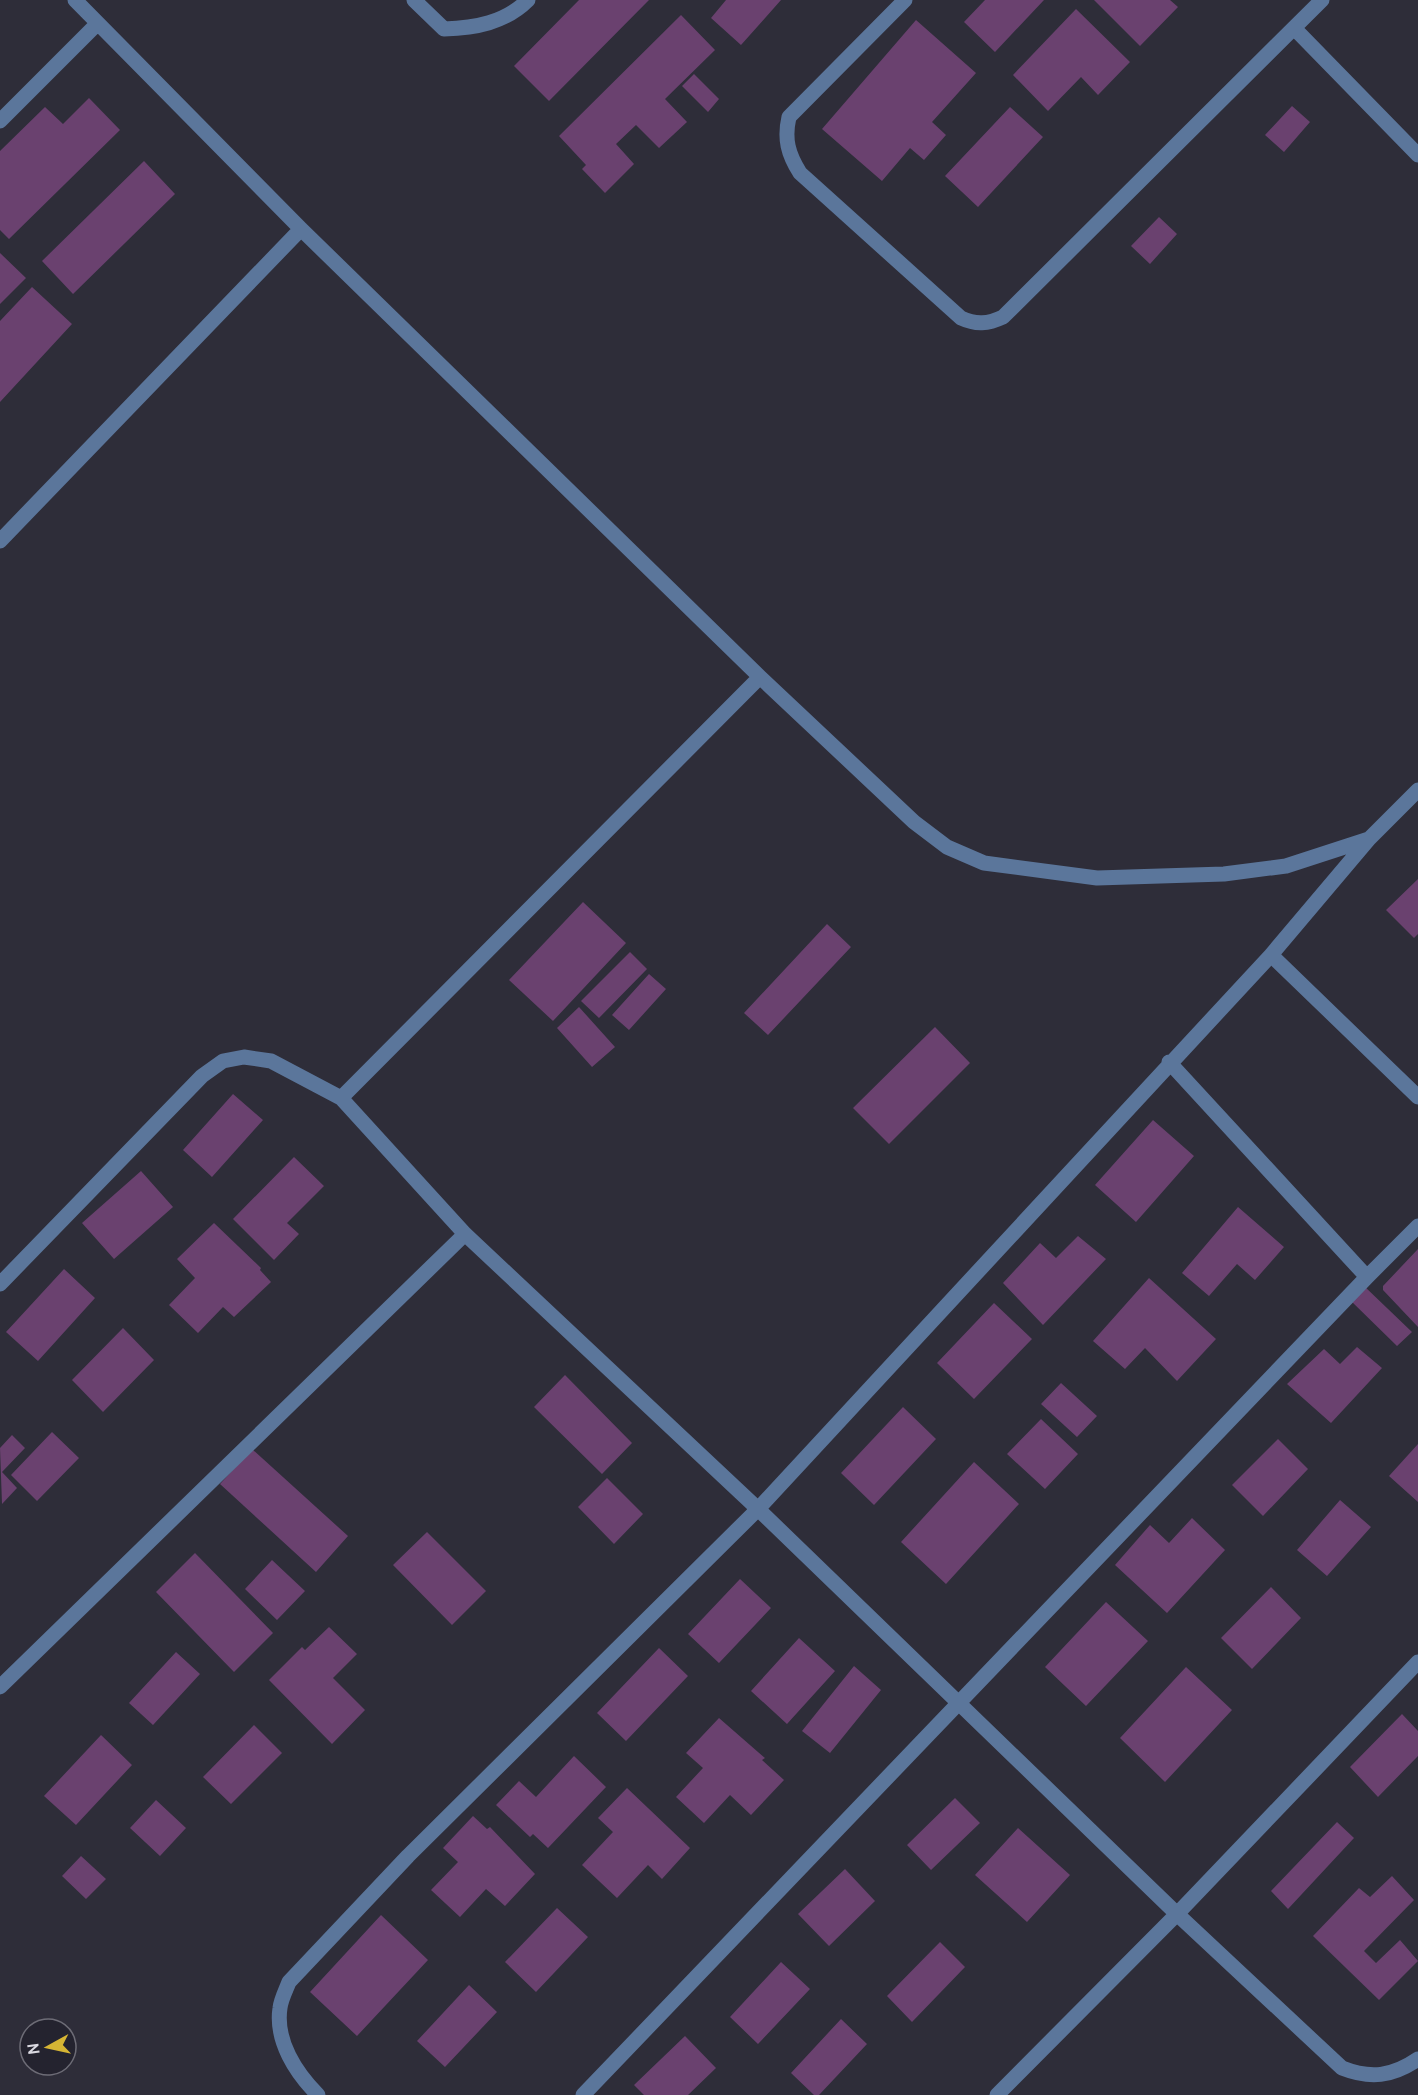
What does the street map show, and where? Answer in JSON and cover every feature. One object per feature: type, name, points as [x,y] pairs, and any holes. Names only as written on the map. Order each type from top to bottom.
[{"type":"street","points":[[75,0],[301,229],[760,677],[914,822],[947,848],[984,863],[1097,878],[1224,874],[1286,866],[1369,839]]},
{"type":"street","points":[[414,0],[444,29],[466,28],[491,22],[516,12],[528,0]]},
{"type":"street","points":[[905,0],[789,117],[785,133],[787,147],[800,173],[961,318],[971,322],[992,322],[1003,317],[1322,0]]},
{"type":"street","points":[[0,121],[97,24]]},
{"type":"street","points":[[1294,28],[1418,155]]},
{"type":"street","points":[[0,541],[301,229]]},
{"type":"street","points":[[341,1098],[760,677]]},
{"type":"street","points":[[318,2095],[296,2069],[281,2037],[280,2008],[289,1982],[408,1856],[758,1509],[1169,1062],[1271,955],[1369,839],[1418,790]]},
{"type":"street","points":[[1271,955],[1418,1097]]},
{"type":"street","points":[[0,1284],[202,1076],[223,1061],[244,1057],[272,1061],[341,1098],[465,1234],[758,1509],[1177,1914],[1341,2068],[1362,2076],[1383,2074],[1408,2066],[1418,2059]]},
{"type":"street","points":[[1169,1062],[1367,1277]]},
{"type":"street","points":[[583,2095],[1418,1226]]},
{"type":"street","points":[[0,1687],[465,1234]]},
{"type":"street","points":[[997,2095],[1177,1914],[1418,1662]]},
{"type":"building","points":[[579,0],[649,0],[549,101],[514,66]]},
{"type":"building","points":[[726,0],[781,0],[741,45],[711,18]]},
{"type":"building","points":[[985,0],[1044,0],[995,52],[964,22]]},
{"type":"building","points":[[1094,0],[1170,0],[1178,7],[1140,46]]},
{"type":"building","points":[[1076,9],[1130,62],[1098,95],[1081,77],[1048,111],[1013,75]]},
{"type":"building","points":[[681,15],[715,50],[665,99],[687,122],[659,148],[636,125],[616,144],[634,164],[605,193],[582,169],[586,165],[559,136]]},
{"type":"building","points":[[916,20],[976,73],[932,122],[946,135],[924,160],[910,148],[882,181],[822,129]]},
{"type":"building","points":[[694,74],[719,99],[708,112],[682,86]]},
{"type":"building","points":[[89,98],[120,130],[9,239],[0,230],[0,151],[45,107],[63,124]]},
{"type":"building","points":[[1292,106],[1310,122],[1284,152],[1265,135]]},
{"type":"building","points":[[1010,107],[1043,137],[978,207],[945,176]]},
{"type":"building","points":[[144,161],[175,194],[73,294],[42,261]]},
{"type":"building","points":[[1159,217],[1177,234],[1150,264],[1131,246]]},
{"type":"building","points":[[0,253],[26,278],[0,304]]},
{"type":"building","points":[[32,287],[72,324],[0,402],[0,321]]},
{"type":"building","points":[[1418,879],[1418,934],[1414,938],[1386,910]]},
{"type":"building","points":[[583,902],[626,943],[553,1021],[509,980]]},
{"type":"building","points":[[827,924],[851,947],[768,1035],[744,1013]]},
{"type":"building","points":[[630,952],[647,969],[599,1018],[581,1001]]},
{"type":"building","points":[[649,974],[666,989],[629,1030],[612,1015]]},
{"type":"building","points":[[579,1007],[615,1047],[592,1067],[557,1028]]},
{"type":"building","points":[[935,1027],[970,1063],[889,1144],[853,1108]]},
{"type":"building","points":[[233,1094],[263,1120],[212,1177],[183,1150]]},
{"type":"building","points":[[1153,1120],[1194,1156],[1136,1222],[1095,1185]]},
{"type":"building","points":[[294,1157],[324,1186],[287,1223],[299,1234],[274,1260],[233,1219]]},
{"type":"building","points":[[141,1171],[173,1207],[114,1259],[82,1223]]},
{"type":"building","points":[[1238,1207],[1284,1247],[1255,1280],[1237,1264],[1209,1296],[1182,1273]]},
{"type":"building","points":[[214,1223],[261,1268],[260,1270],[271,1282],[234,1317],[223,1307],[198,1333],[169,1305],[195,1278],[177,1259]]},
{"type":"building","points":[[1078,1236],[1106,1259],[1043,1325],[1003,1283],[1040,1243],[1056,1258]]},
{"type":"building","points":[[1418,1249],[1418,1327],[1383,1290],[1383,1286]]},
{"type":"building","points":[[64,1269],[95,1298],[38,1361],[6,1332]]},
{"type":"building","points":[[1149,1278],[1216,1339],[1177,1381],[1145,1348],[1125,1369],[1093,1341]]},
{"type":"building","points":[[1363,1285],[1412,1332],[1397,1346],[1350,1300]]},
{"type":"building","points":[[994,1303],[1032,1339],[974,1399],[937,1363]]},
{"type":"building","points":[[123,1328],[154,1360],[103,1412],[72,1380]]},
{"type":"building","points":[[1357,1347],[1382,1368],[1331,1423],[1287,1384],[1324,1349],[1340,1364]]},
{"type":"building","points":[[565,1375],[632,1443],[602,1474],[534,1407]]},
{"type":"building","points":[[1061,1383],[1097,1416],[1077,1437],[1041,1404]]},
{"type":"building","points":[[903,1407],[936,1439],[874,1505],[841,1473]]},
{"type":"building","points":[[1041,1419],[1078,1454],[1045,1489],[1007,1454]]},
{"type":"building","points":[[52,1432],[79,1458],[37,1501],[11,1475]]},
{"type":"building","points":[[12,1435],[25,1448],[2,1472],[17,1488],[2,1504],[0,1448]]},
{"type":"building","points":[[1278,1439],[1308,1469],[1263,1516],[1232,1485]]},
{"type":"building","points":[[1418,1444],[1418,1502],[1389,1476]]},
{"type":"building","points":[[252,1449],[348,1536],[316,1572],[220,1484]]},
{"type":"building","points":[[974,1462],[1019,1504],[946,1584],[901,1542]]},
{"type":"building","points":[[607,1478],[643,1514],[614,1544],[578,1507]]},
{"type":"building","points":[[1340,1500],[1371,1527],[1327,1576],[1297,1550]]},
{"type":"building","points":[[1192,1518],[1225,1550],[1167,1613],[1115,1565],[1150,1525],[1169,1543]]},
{"type":"building","points":[[427,1532],[486,1591],[452,1625],[393,1565]]},
{"type":"building","points":[[195,1553],[273,1633],[234,1672],[156,1592]]},
{"type":"building","points":[[272,1560],[305,1591],[277,1620],[245,1589]]},
{"type":"building","points":[[740,1579],[771,1608],[719,1663],[688,1634]]},
{"type":"building","points":[[1271,1587],[1301,1618],[1252,1669],[1221,1638]]},
{"type":"building","points":[[1106,1602],[1148,1641],[1086,1706],[1045,1667]]},
{"type":"building","points":[[329,1627],[357,1654],[333,1678],[365,1710],[332,1744],[269,1680],[302,1647],[305,1650]]},
{"type":"building","points":[[799,1638],[835,1671],[787,1724],[751,1691]]},
{"type":"building","points":[[659,1648],[688,1676],[626,1741],[597,1713]]},
{"type":"building","points":[[176,1652],[200,1674],[153,1725],[129,1703]]},
{"type":"building","points":[[854,1666],[881,1690],[830,1753],[802,1731]]},
{"type":"building","points":[[1186,1667],[1232,1710],[1165,1782],[1120,1738]]},
{"type":"building","points":[[1402,1714],[1418,1731],[1418,1756],[1378,1797],[1350,1767]]},
{"type":"building","points":[[719,1718],[765,1758],[762,1760],[784,1780],[751,1815],[730,1795],[704,1823],[676,1797],[703,1768],[686,1753]]},
{"type":"building","points":[[254,1725],[282,1753],[231,1804],[203,1777]]},
{"type":"building","points":[[101,1735],[132,1765],[76,1825],[44,1796]]},
{"type":"building","points":[[574,1756],[606,1787],[548,1848],[533,1834],[530,1837],[496,1805],[519,1781],[536,1797]]},
{"type":"building","points":[[627,1788],[690,1848],[662,1879],[648,1865],[617,1898],[582,1865],[613,1832],[598,1818]]},
{"type":"building","points":[[955,1798],[980,1823],[931,1870],[907,1845]]},
{"type":"building","points":[[156,1800],[186,1828],[160,1856],[130,1828]]},
{"type":"building","points":[[473,1816],[487,1829],[490,1827],[535,1874],[505,1906],[486,1889],[460,1917],[431,1890],[458,1862],[443,1848]]},
{"type":"building","points":[[1337,1822],[1354,1838],[1288,1909],[1271,1891]]},
{"type":"building","points":[[1018,1828],[1070,1875],[1027,1922],[975,1875]]},
{"type":"building","points":[[81,1856],[106,1879],[86,1899],[62,1876]]},
{"type":"building","points":[[845,1869],[875,1901],[829,1946],[798,1914]]},
{"type":"building","points":[[1392,1876],[1414,1900],[1364,1951],[1376,1963],[1400,1940],[1418,1961],[1379,2000],[1313,1936],[1359,1888],[1370,1897]]},
{"type":"building","points":[[557,1908],[588,1937],[536,1992],[505,1962]]},
{"type":"building","points":[[381,1915],[428,1960],[357,2036],[310,1992]]},
{"type":"building","points":[[940,1942],[965,1967],[912,2022],[887,1996]]},
{"type":"building","points":[[781,1962],[810,1989],[758,2044],[730,2017]]},
{"type":"building","points":[[469,1985],[497,2012],[445,2067],[417,2041]]},
{"type":"building","points":[[841,2019],[867,2044],[819,2095],[814,2095],[791,2073]]},
{"type":"building","points":[[685,2036],[716,2068],[688,2095],[644,2095],[634,2085]]}]
